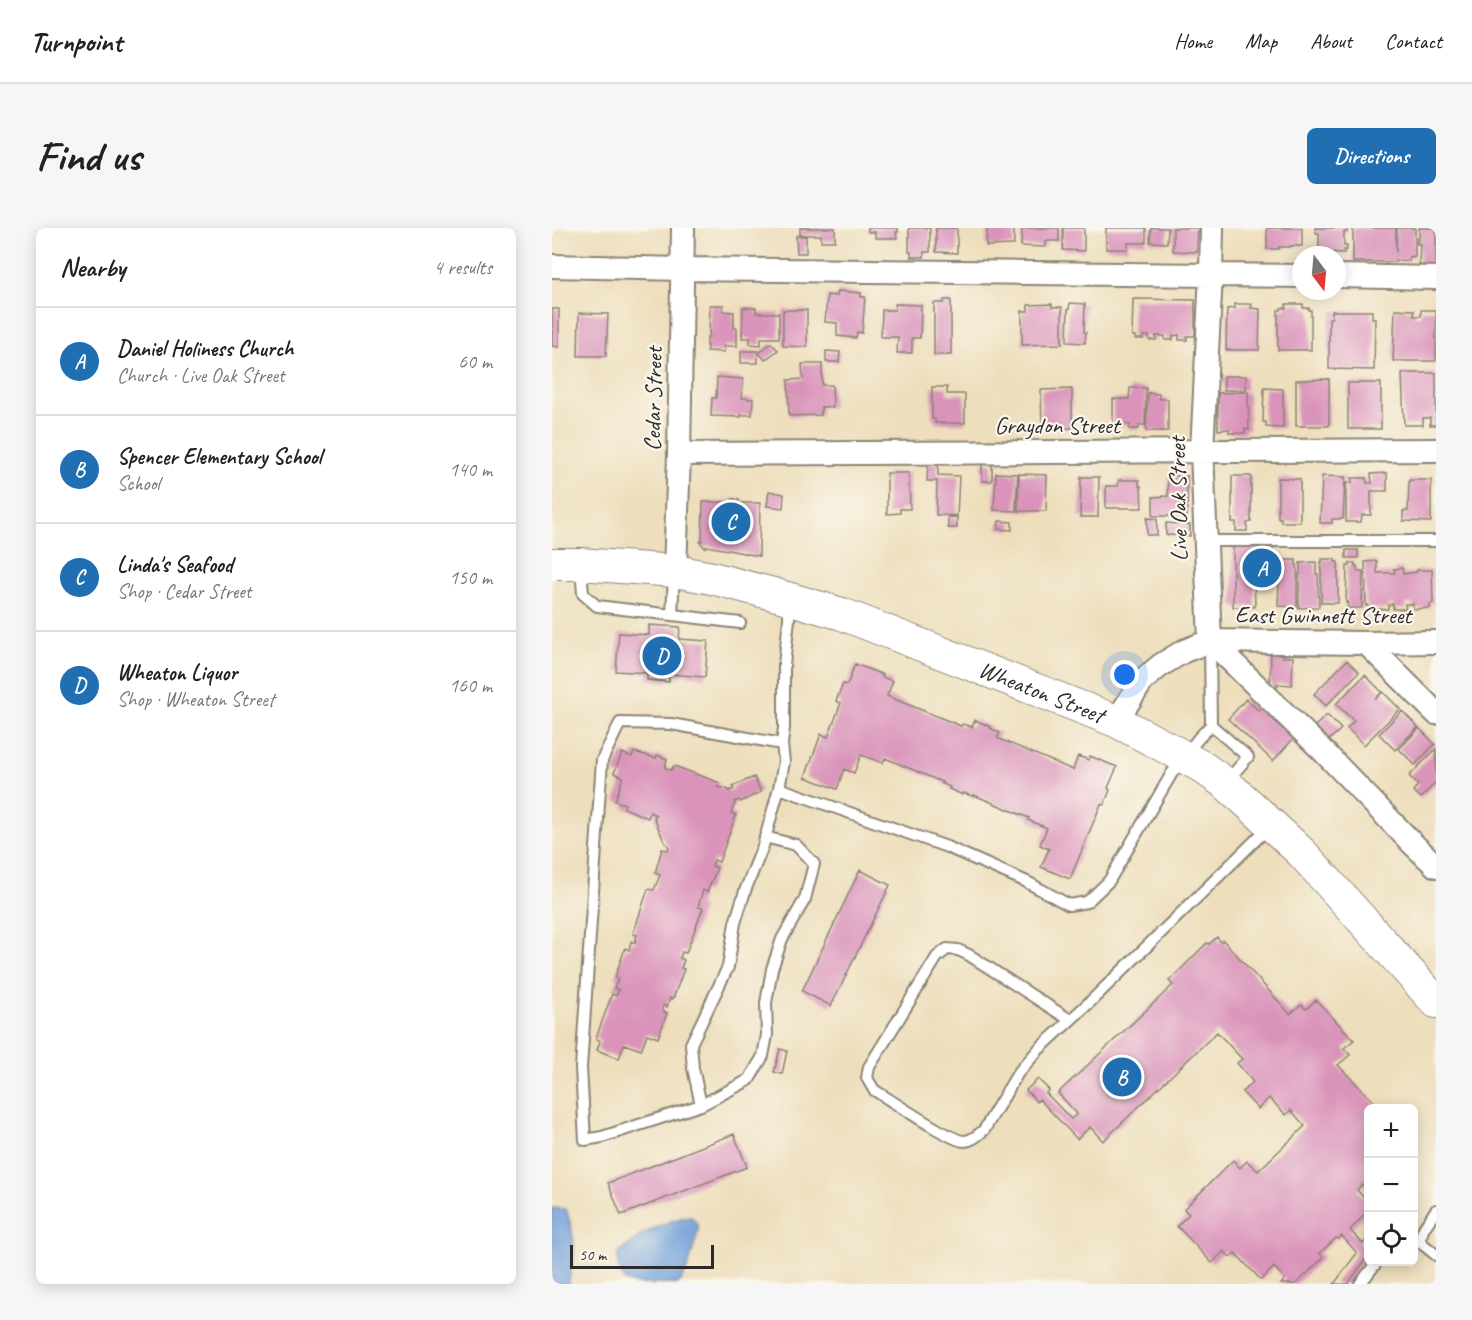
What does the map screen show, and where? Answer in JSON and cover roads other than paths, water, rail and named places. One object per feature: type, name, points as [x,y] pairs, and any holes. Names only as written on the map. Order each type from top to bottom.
[{"type":"main road","name":"Wheaton Street","points":[[566,564],[675,571],[789,598],[842,614],[1116,721],[1184,757],[1225,783],[1302,853],[1436,1002]]},
{"type":"street","name":"Cedar Street","points":[[675,571],[683,228]]},
{"type":"street","name":"Live Oak Street","points":[[1212,228],[1202,452],[1206,541],[1216,642]]},
{"type":"street","points":[[552,266],[1292,276]]},
{"type":"street","points":[[1346,276],[1436,278]]},
{"type":"street","name":"Graydon Street","points":[[679,454],[1436,450]]},
{"type":"street","points":[[1116,721],[1143,680],[1161,665],[1184,651],[1216,642],[1223,653],[1436,866]]},
{"type":"street","name":"East Gwinnett Street","points":[[1216,642],[1436,642]]},
{"type":"street","points":[[1366,643],[1436,713]]},
{"type":"lane","points":[[1206,541],[1436,541]]},
{"type":"lane","points":[[566,564],[582,594],[597,606],[740,623]]},
{"type":"lane","points":[[672,615],[675,571]]},
{"type":"lane","points":[[701,1105],[693,1068],[691,1044],[728,967],[735,923],[765,837],[784,762],[782,744],[784,664],[789,598]]},
{"type":"lane","points":[[779,788],[947,847],[1027,882],[1069,905],[1087,902],[1109,882],[1172,773],[1211,724],[1216,642]]},
{"type":"lane","points":[[765,837],[796,844],[814,864],[805,899],[782,939],[772,969],[766,1003],[767,1035],[763,1056],[749,1080],[701,1105],[602,1137],[585,1140],[581,1068],[602,760],[620,723],[670,724],[782,744]]},
{"type":"lane","points":[[1211,724],[1248,757],[1225,783]]},
{"type":"lane","points":[[1070,1020],[969,956],[958,950],[947,949],[937,957],[869,1067],[867,1078],[874,1090],[947,1134],[963,1141],[977,1137],[984,1130],[1018,1073],[1039,1049],[1070,1020],[1272,825]]},
{"type":"lane","points":[[1418,1237],[1436,1210]]},
{"type":"lane","points":[[1418,1242],[1436,1255]]},
{"type":"lane","points":[[1360,1284],[1374,1266]]},
{"type":"water","points":[[552,1208],[566,1209],[572,1229],[574,1255],[568,1284],[552,1284]]},
{"type":"water","points":[[691,1217],[695,1221],[698,1231],[688,1267],[682,1279],[677,1284],[635,1284],[625,1281],[618,1266],[618,1253],[644,1233]]},
{"type":"place","name":"Linda's Seafood","points":[[731,522]]},
{"type":"place","name":"Daniel Holiness Church","points":[[1262,568]]},
{"type":"place","name":"Wheaton Liquor","points":[[662,656]]},
{"type":"place","name":"Spencer Elementary School","points":[[1122,1077]]}]
